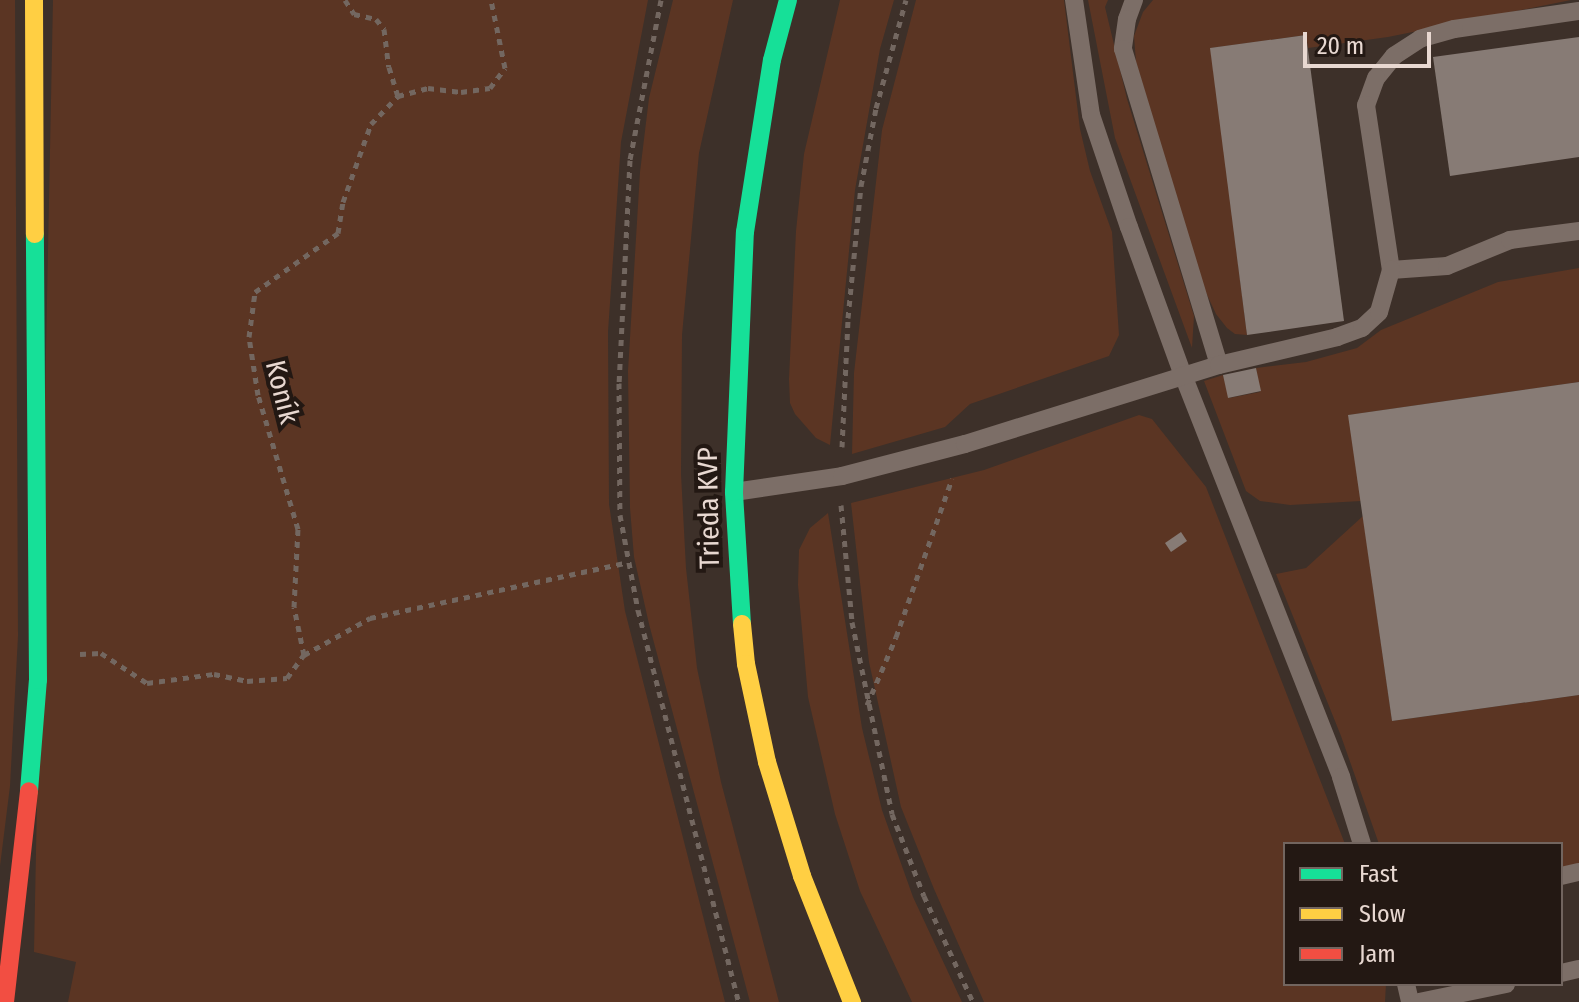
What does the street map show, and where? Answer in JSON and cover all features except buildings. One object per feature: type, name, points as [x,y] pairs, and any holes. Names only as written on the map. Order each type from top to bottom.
[{"type":"street","points":[[5,1002],[21,885],[39,657],[34,0]]},
{"type":"street","name":"Trieda KVP","points":[[788,0],[772,60],[745,232],[734,492],[746,664],[767,762],[802,876],[852,1002]]},
{"type":"lane","points":[[1074,0],[1091,115],[1183,375],[1341,777],[1361,842]]},
{"type":"lane","points":[[1134,0],[1127,19],[1123,49],[1219,365]]},
{"type":"lane","points":[[734,492],[842,476],[965,444],[1183,375],[1362,328],[1379,312],[1391,270],[1366,105],[1376,78],[1394,56],[1420,39],[1454,29],[1579,11]]},
{"type":"lane","points":[[1391,270],[1447,266],[1510,240],[1579,231]]},
{"type":"lane","points":[[1419,1002],[1443,994],[1493,986]]},
{"type":"path","points":[[345,0],[354,14],[376,19],[384,29],[389,67],[398,96],[428,88],[461,92],[490,88],[505,68],[491,0]]},
{"type":"path","points":[[661,0],[630,160],[619,383],[620,515],[628,562],[739,1002]]},
{"type":"path","points":[[906,0],[876,108],[861,186],[843,400],[840,517],[852,622],[892,814],[924,896],[973,1002]]},
{"type":"path","name":"Koník","points":[[304,655],[294,607],[298,529],[258,395],[249,337],[255,292],[338,233],[343,202],[371,124],[398,96]]},
{"type":"path","points":[[867,705],[896,637],[965,444]]},
{"type":"path","points":[[39,657],[101,653],[147,683],[214,674],[247,681],[287,678],[304,655],[370,618],[628,562]]},
{"type":"shaded area","points":[[0,0],[15,0],[18,636],[10,786],[0,866]]},
{"type":"shaded area","points":[[53,0],[648,0],[621,142],[608,332],[609,504],[625,611],[725,1002],[68,1002],[76,962],[34,952]]},
{"type":"shaded area","points":[[673,0],[733,0],[699,153],[682,335],[681,474],[686,568],[697,668],[721,782],[779,1002],[750,1002],[634,557],[630,508],[628,371],[640,172],[649,98]]},
{"type":"shaded area","points":[[840,0],[894,0],[880,49],[855,190],[830,445],[816,438],[795,414],[790,403],[789,379],[796,231],[804,154]]},
{"type":"shaded area","points":[[916,0],[1064,0],[1080,129],[1090,171],[1112,232],[1119,335],[1109,356],[970,404],[945,427],[852,454],[854,373],[882,130]]},
{"type":"shaded area","points":[[1088,0],[1108,0],[1105,7],[1127,99],[1194,316],[1192,348],[1115,138]]},
{"type":"shaded area","points":[[1153,0],[1571,0],[1388,37],[1308,48],[1306,35],[1211,48],[1247,335],[1235,334],[1227,328],[1216,314],[1202,284],[1136,62],[1134,36],[1143,12]]},
{"type":"shaded area","points":[[1579,268],[1579,382],[1349,415],[1361,501],[1290,505],[1260,501],[1246,491],[1204,381],[1223,375],[1229,398],[1260,392],[1256,368],[1306,362],[1357,348],[1381,330],[1498,282]]},
{"type":"shaded area","points":[[1139,415],[1152,419],[1206,487],[1344,842],[1283,842],[1283,986],[1386,986],[1385,1002],[984,1002],[901,807],[869,662],[851,503],[984,470]]},
{"type":"shaded area","points":[[828,513],[862,728],[882,810],[913,897],[962,1002],[912,1002],[860,891],[835,814],[808,697],[798,585],[799,550],[810,528]]},
{"type":"shaded area","points":[[1363,516],[1392,721],[1579,695],[1579,872],[1563,876],[1563,842],[1378,842],[1341,736],[1276,574],[1306,568]]},
{"type":"traffic: fast","points":[[742,624],[734,492],[745,232],[772,60],[788,0]]},
{"type":"traffic: fast","points":[[29,791],[38,680],[35,234]]},
{"type":"traffic: slow","points":[[34,0],[35,234]]},
{"type":"traffic: slow","points":[[742,624],[746,664],[767,762],[802,876],[852,1002]]},
{"type":"traffic: jam","points":[[5,1002],[29,791]]}]
